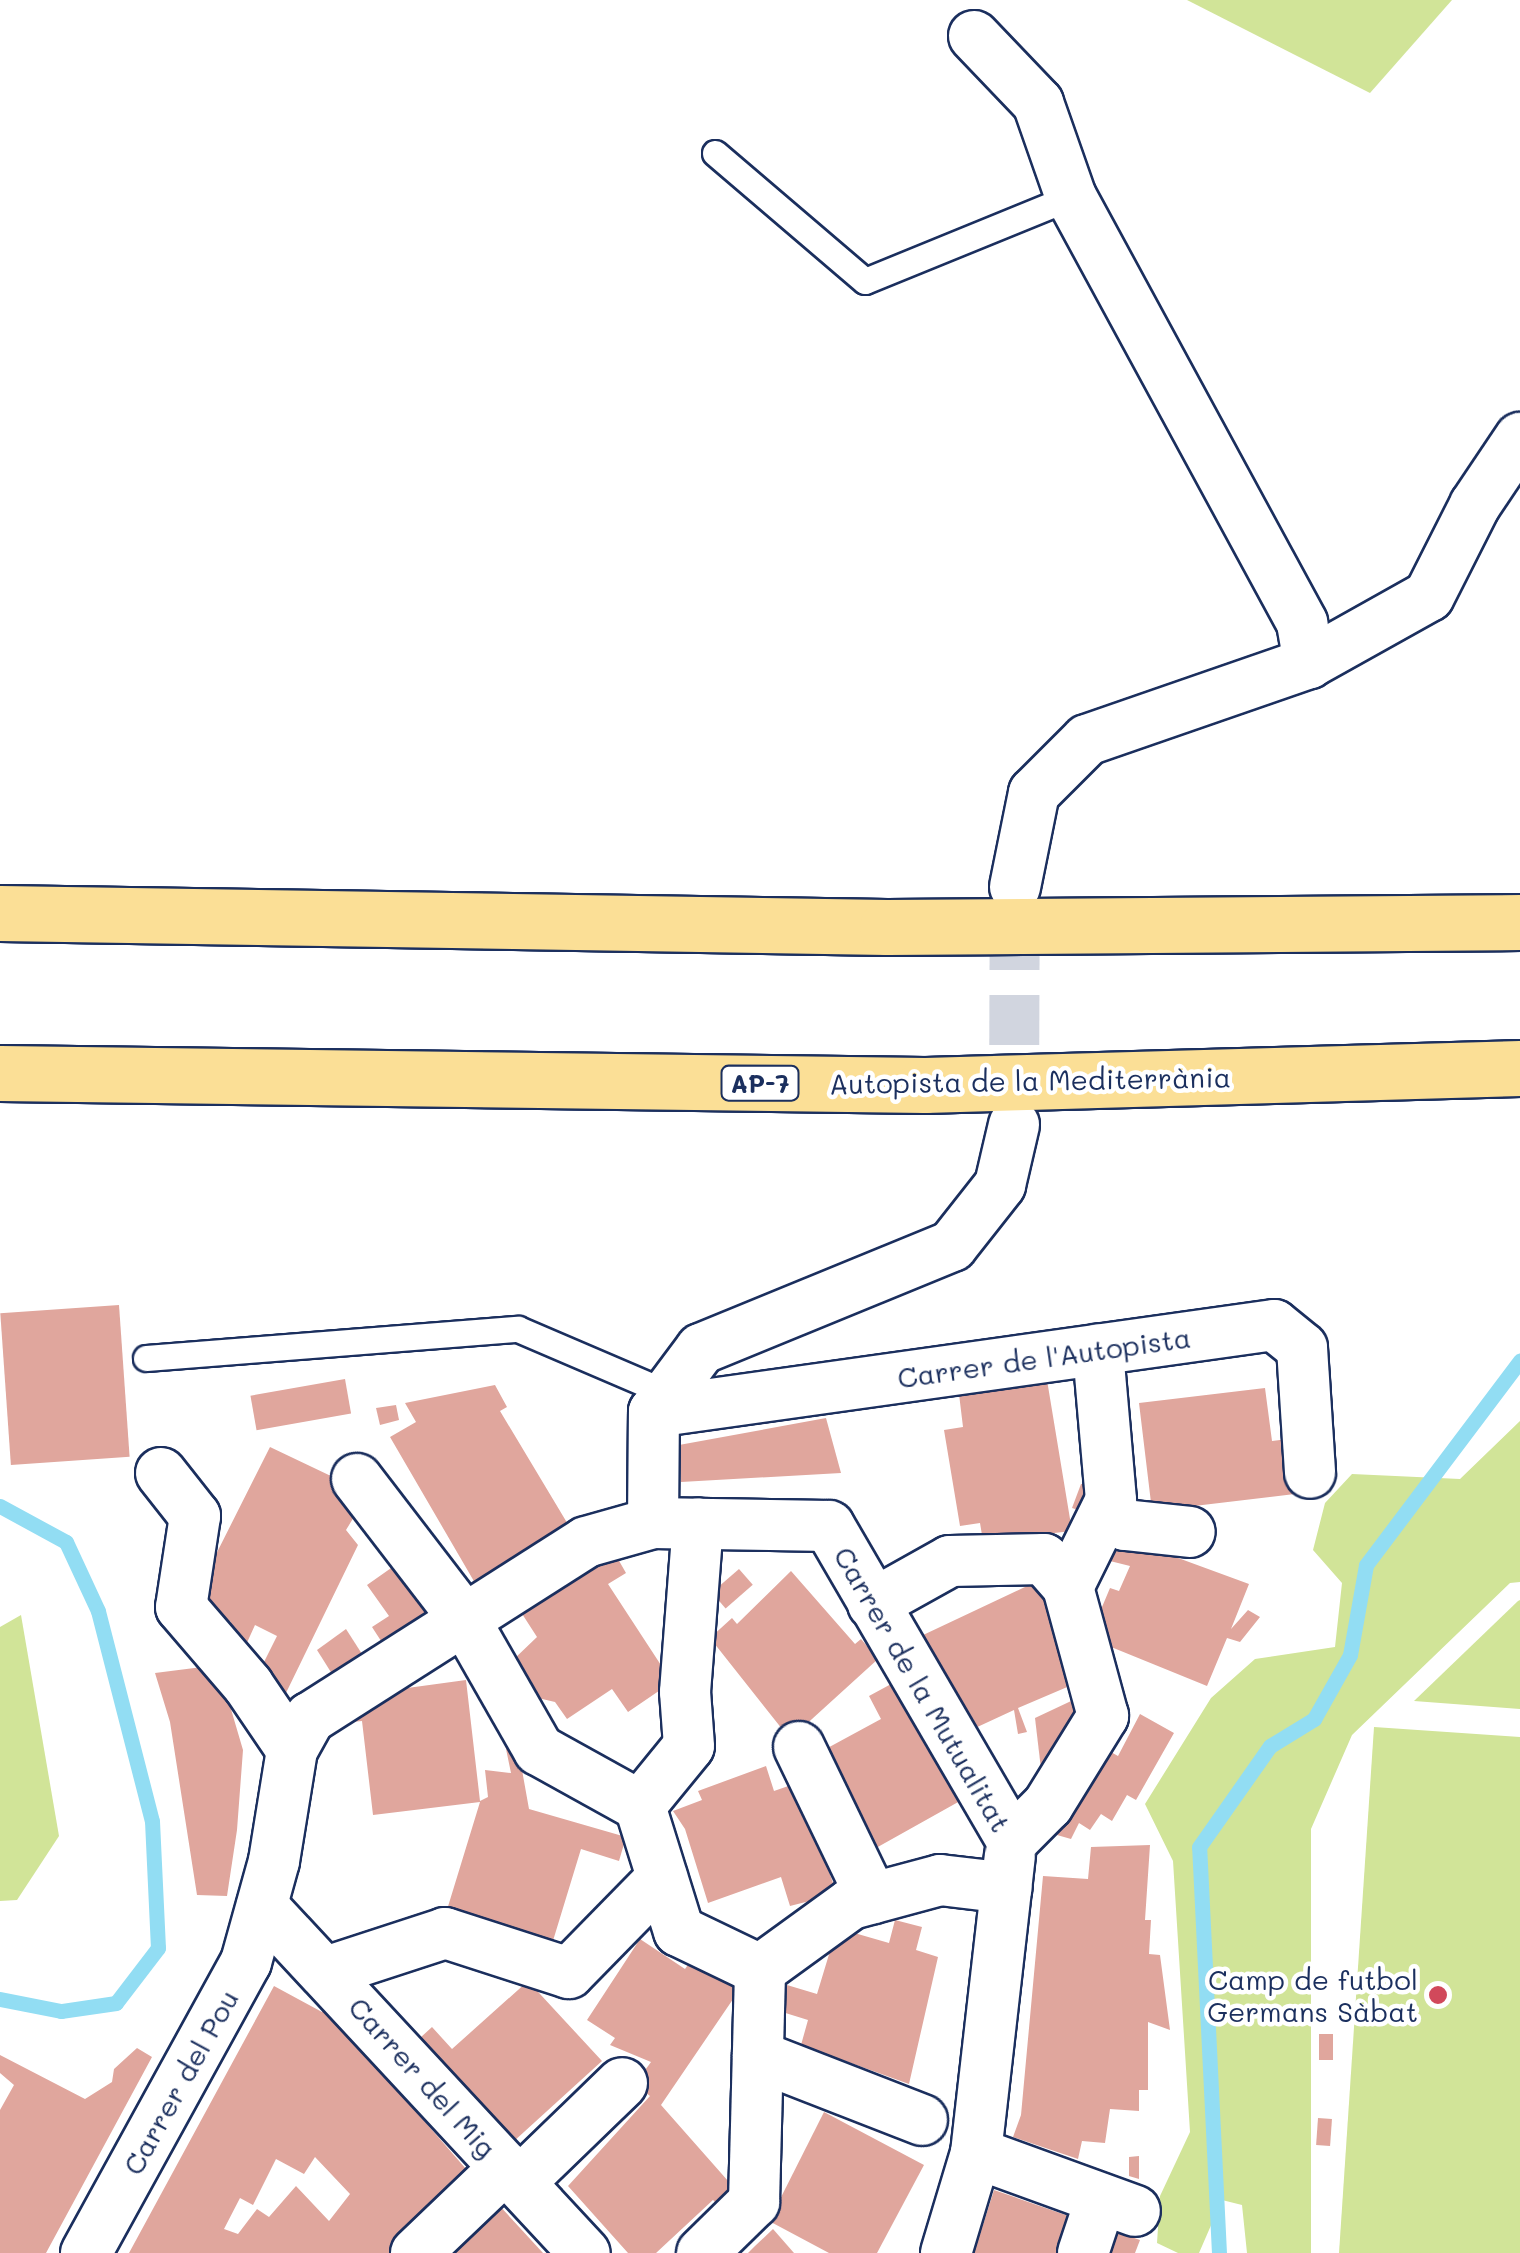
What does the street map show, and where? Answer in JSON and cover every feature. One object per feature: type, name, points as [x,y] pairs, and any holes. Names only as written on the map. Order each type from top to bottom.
[{"type":"highway","points":[[0,913],[886,928],[1520,922]]},
{"type":"highway","name":"Autopista de la Mediterrània","points":[[0,1073],[925,1085],[1520,1068]]},
{"type":"street","points":[[974,36],[1038,103],[1070,197],[1302,623],[1309,663]]},
{"type":"street","points":[[1015,887],[1034,792],[1086,740],[1309,663],[1429,596],[1474,505],[1520,438]]},
{"type":"street","points":[[640,1806],[689,1746],[676,1524],[660,1402],[701,1349],[952,1246],[1000,1185],[1014,1125]]},
{"type":"street","name":"Carrer de l'Autopista","points":[[660,1402],[1274,1325],[1302,1348],[1310,1473]]},
{"type":"street","points":[[1068,1587],[1111,1500],[1098,1350]]},
{"type":"street","points":[[162,1473],[195,1516],[181,1608],[248,1685],[292,1750]]},
{"type":"street","points":[[357,1479],[463,1617],[539,1750],[640,1806],[679,1931],[760,1970]]},
{"type":"street","points":[[1104,1516],[1125,1525],[1190,1532]]},
{"type":"street","name":"Carrer de la Mutualitat","points":[[262,1906],[292,1750],[310,1718],[586,1542],[676,1524],[828,1526],[1009,1865]]},
{"type":"street","points":[[873,1604],[950,1561],[1044,1558],[1068,1587],[1103,1716],[1009,1865],[976,2153],[946,2253]]},
{"type":"street","points":[[799,1747],[872,1898]]},
{"type":"street","points":[[760,1970],[851,1904],[1009,1865]]},
{"type":"street","name":"Carrer del Mig","points":[[326,1972],[444,1934],[569,1973],[662,1878]]},
{"type":"street","name":"Carrer del Mig","points":[[262,1906],[585,2253]]},
{"type":"street","name":"Carrer del Pou","points":[[86,2253],[246,1962],[262,1906]]},
{"type":"street","points":[[702,2253],[754,2202],[760,1970]]},
{"type":"street","points":[[758,2056],[922,2120]]},
{"type":"street","name":"Carrer del Mig","points":[[513,2174],[622,2083]]},
{"type":"street","points":[[976,2153],[1118,2205],[1083,2253]]},
{"type":"street","points":[[416,2253],[513,2174]]},
{"type":"lane","points":[[715,153],[865,280],[1070,197]]},
{"type":"lane","points":[[146,1358],[518,1328],[660,1402]]},
{"type":"green space","points":[[1187,0],[1452,0],[1370,93]]},
{"type":"green space","points":[[1520,1421],[1520,1582],[1510,1583],[1352,1735],[1311,1829],[1311,2253],[1247,2253],[1242,2205],[1222,2200],[1199,2253],[1178,2253],[1157,2243],[1160,2196],[1190,2132],[1173,1861],[1145,1804],[1211,1698],[1255,1659],[1335,1647],[1342,1583],[1313,1550],[1325,1503],[1352,1474],[1460,1479]]},
{"type":"green space","points":[[1518,1601],[1520,1709],[1414,1701]]},
{"type":"green space","points":[[21,1615],[59,1836],[17,1900],[0,1901],[0,1627]]},
{"type":"green space","name":"Camp de futbol Germans Sàbat","points":[[1374,1727],[1520,1737],[1520,2253],[1339,2253]]},
{"type":"building","points":[[119,1305],[130,1457],[11,1465],[0,1313]]},
{"type":"building","points":[[345,1379],[351,1413],[257,1430],[250,1396]]},
{"type":"building","points":[[1047,1380],[1072,1531],[983,1541],[980,1523],[960,1526],[944,1430],[963,1427],[959,1394]]},
{"type":"building","points":[[495,1385],[507,1407],[500,1411],[569,1526],[475,1583],[390,1437],[416,1422],[405,1403]]},
{"type":"building","points":[[1265,1388],[1272,1441],[1296,1438],[1303,1493],[1152,1511],[1139,1403]]},
{"type":"building","points":[[396,1405],[399,1420],[380,1425],[376,1408]]},
{"type":"building","points":[[826,1418],[841,1473],[681,1482],[679,1445]]},
{"type":"building","points":[[270,1447],[333,1477],[357,1512],[346,1530],[358,1545],[285,1695],[255,1680],[277,1636],[255,1625],[245,1647],[224,1637],[231,1622],[192,1602]]},
{"type":"building","points":[[1081,1484],[1103,1484],[1094,1515],[1072,1508]]},
{"type":"building","points":[[1110,1533],[1249,1584],[1231,1629],[1248,1610],[1260,1617],[1240,1642],[1227,1638],[1207,1686],[1089,1638],[1110,1588],[1119,1591],[1130,1566],[1102,1559]]},
{"type":"building","points":[[618,1559],[626,1573],[608,1584],[672,1682],[628,1712],[612,1689],[567,1719],[555,1702],[538,1698],[513,1660],[537,1637],[517,1606],[595,1562]]},
{"type":"building","points":[[394,1566],[428,1615],[383,1644],[372,1627],[389,1616],[367,1585]]},
{"type":"building","points":[[739,1569],[753,1585],[726,1608],[712,1593]]},
{"type":"building","points":[[791,1571],[855,1644],[861,1639],[878,1659],[790,1739],[710,1638],[732,1618],[737,1624]]},
{"type":"building","points":[[1044,1578],[1086,1679],[1018,1708],[1027,1732],[1018,1734],[1014,1710],[973,1729],[921,1636]]},
{"type":"building","points":[[346,1629],[362,1654],[334,1677],[317,1650]]},
{"type":"building","points":[[218,1665],[243,1750],[227,1896],[197,1895],[170,1722],[155,1673]]},
{"type":"building","points":[[466,1680],[480,1801],[488,1797],[485,1770],[511,1773],[505,1744],[517,1742],[529,1809],[626,1837],[619,1861],[581,1849],[552,1944],[446,1913],[480,1802],[373,1815],[362,1721],[352,1722],[351,1710],[378,1692]]},
{"type":"building","points":[[893,1683],[960,1801],[876,1848],[822,1751],[881,1719],[869,1696]]},
{"type":"building","points":[[1086,1694],[1065,1767],[1041,1769],[1035,1718]]},
{"type":"building","points":[[1140,1714],[1174,1733],[1136,1800],[1127,1795],[1112,1821],[1101,1814],[1090,1830],[1079,1823],[1071,1839],[1057,1835],[1109,1751],[1118,1756]]},
{"type":"building","points":[[766,1766],[774,1791],[797,1783],[837,1894],[790,1906],[781,1877],[708,1903],[685,1829],[673,1811],[702,1800],[698,1791]]},
{"type":"building","points":[[1150,1845],[1145,1920],[1151,1920],[1149,1954],[1160,1955],[1170,2030],[1148,2022],[1148,2090],[1139,2090],[1139,2111],[1110,2109],[1105,2143],[1082,2141],[1078,2159],[1013,2137],[1021,2115],[1043,1876],[1088,1879],[1091,1847]]},
{"type":"building","points":[[895,1920],[922,1927],[916,1950],[938,1957],[909,2084],[801,2045],[808,2020],[779,2011],[787,1985],[817,1994],[837,1928],[889,1943]]},
{"type":"building","points":[[640,1939],[685,1969],[697,1952],[744,1983],[661,2105],[736,2190],[719,2206],[713,2200],[656,2253],[628,2253],[568,2186],[650,2096],[635,2084],[651,2062],[610,2045],[615,2038],[587,2020]]},
{"type":"building","points":[[528,1981],[602,2061],[513,2142],[420,2038],[432,2027],[452,2049]]},
{"type":"building","points":[[274,1986],[322,2012],[325,2007],[473,2177],[389,2253],[129,2253]],"holes":[[[315,2157],[350,2194],[329,2221],[296,2186],[269,2217],[257,2209],[238,2234],[224,2229],[240,2198],[253,2205],[276,2159],[304,2174]]]},
{"type":"building","points":[[1319,2034],[1333,2034],[1333,2060],[1319,2060]]},
{"type":"building","points":[[137,2048],[152,2057],[46,2253],[0,2253],[0,2110],[14,2085],[0,2073],[0,2055],[85,2099],[112,2082],[114,2069]]},
{"type":"building","points":[[824,2112],[924,2165],[877,2253],[829,2253],[769,2221]]},
{"type":"building","points":[[1318,2118],[1332,2119],[1330,2146],[1316,2145]]},
{"type":"building","points":[[1139,2156],[1139,2179],[1129,2176],[1129,2157]]},
{"type":"building","points":[[994,2190],[1083,2221],[1072,2253],[974,2253]]},
{"type":"building","points":[[498,2204],[543,2253],[444,2253]]},
{"type":"building","points":[[1105,2228],[1140,2240],[1135,2253],[1096,2253]]},
{"type":"building","points":[[773,2229],[794,2253],[748,2253],[755,2246]]},
{"type":"waterway","points":[[1219,2253],[1199,1847],[1270,1746],[1314,1719],[1350,1655],[1366,1565],[1520,1361]]},
{"type":"waterway","points":[[0,1506],[66,1542],[98,1611],[152,1821],[158,1948],[116,2003],[61,2011],[0,1999]]},
{"type":"tunnel","points":[[1014,1120],[1015,887]]},
{"type":"place","name":"Camp de futbol Germans Sàbat","points":[[1438,1995]]}]
